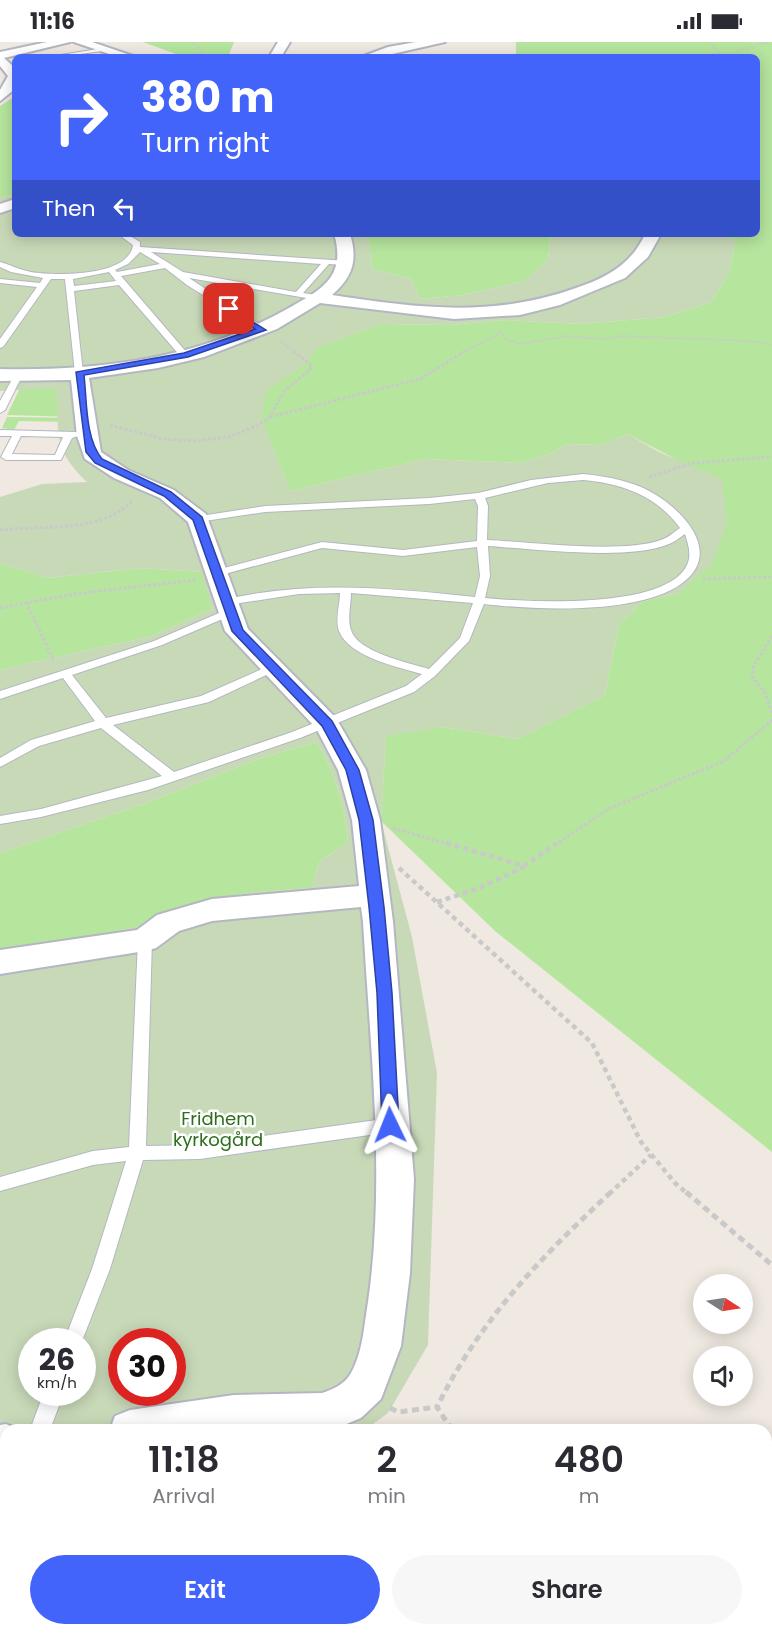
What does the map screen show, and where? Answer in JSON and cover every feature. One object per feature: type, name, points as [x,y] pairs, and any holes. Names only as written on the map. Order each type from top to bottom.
[{"type":"street","points":[[0,55],[64,42]]},
{"type":"street","points":[[80,42],[121,54]]},
{"type":"street","points":[[376,54],[392,49],[439,42]]},
{"type":"street","points":[[0,60],[12,73]]},
{"type":"street","points":[[0,99],[12,82]]},
{"type":"street","points":[[9,376],[80,374],[185,356],[262,330],[318,298],[341,278],[347,263],[348,248],[343,237]]},
{"type":"street","points":[[318,298],[428,315],[494,314],[549,304],[604,284],[638,261],[651,237]]},
{"type":"street","points":[[80,374],[81,429],[95,458],[121,474],[167,494],[198,519],[205,532],[237,631],[327,724],[352,770],[366,820],[385,993],[390,1125],[396,1179],[391,1273],[381,1346],[367,1385],[347,1404],[322,1413],[223,1416],[170,1424]]},
{"type":"street","points":[[0,962],[145,940],[168,923],[203,912],[271,903],[375,895]]},
{"type":"lane","points":[[75,54],[102,48]]},
{"type":"lane","points":[[116,275],[137,249],[137,244],[128,237]]},
{"type":"lane","points":[[137,249],[347,263]]},
{"type":"lane","points":[[137,249],[149,253],[262,330]]},
{"type":"lane","points":[[297,295],[327,262]]},
{"type":"lane","points":[[71,289],[116,275],[167,266]]},
{"type":"lane","points":[[2,269],[49,276],[116,275]]},
{"type":"lane","points":[[181,274],[318,298]]},
{"type":"lane","points":[[116,275],[185,356]]},
{"type":"lane","points":[[0,345],[49,276]]},
{"type":"lane","points":[[69,276],[80,374]]},
{"type":"lane","points":[[0,281],[42,285]]},
{"type":"lane","points":[[0,410],[9,376]]},
{"type":"lane","points":[[18,434],[6,457],[58,458],[81,429]]},
{"type":"lane","points":[[0,433],[18,434],[81,429]]},
{"type":"lane","points":[[0,694],[158,643],[229,607],[298,591],[346,589],[389,591],[479,602],[559,604],[605,602],[650,594],[685,578],[691,570],[695,554],[694,540],[688,527],[652,498],[630,486],[610,480],[575,476],[525,483],[479,496],[429,501],[265,509],[198,519]]},
{"type":"lane","points":[[0,820],[76,805],[172,777],[327,724],[410,689],[431,673],[465,639],[479,602],[485,576],[482,543],[483,506],[479,496]]},
{"type":"lane","points":[[217,573],[322,545],[403,553],[482,543],[595,549],[641,548],[666,542],[688,527]]},
{"type":"lane","points":[[346,589],[345,632],[354,644],[372,654],[431,673]]},
{"type":"lane","points":[[0,763],[35,743],[103,723],[205,699],[273,668]]},
{"type":"lane","points":[[65,673],[103,723],[172,777]]},
{"type":"lane","points":[[78,1328],[101,1269],[137,1153],[145,940]]},
{"type":"lane","points":[[0,1184],[93,1158],[137,1153],[200,1152],[390,1125]]},
{"type":"lane","points":[[42,1424],[49,1406]]},
{"type":"path","points":[[193,42],[203,54]]},
{"type":"path","points":[[730,54],[769,42]]},
{"type":"path","points":[[494,314],[499,334],[512,343],[521,344],[566,336],[604,339],[621,336],[751,341],[772,345]]},
{"type":"path","points":[[262,330],[306,359],[312,366],[308,373],[287,388],[270,417]]},
{"type":"path","points":[[81,429],[180,440],[235,434],[253,428],[270,417],[420,379],[477,343],[499,334]]},
{"type":"path","points":[[630,486],[666,468],[712,461],[772,457]]},
{"type":"path","points":[[0,530],[99,519],[124,510],[133,498],[121,474]]},
{"type":"path","points":[[0,608],[74,594],[174,584],[217,573]]},
{"type":"path","points":[[685,578],[772,577]]},
{"type":"path","points":[[26,602],[48,654],[65,673]]},
{"type":"path","points":[[772,636],[754,665],[752,677],[764,689],[770,701],[772,713]]},
{"type":"path","points":[[437,902],[477,889],[524,866],[608,809],[724,761],[772,720]]},
{"type":"path","points":[[366,820],[524,866]]},
{"type":"path","points":[[396,866],[592,1042],[641,1142],[651,1155],[675,1183],[772,1265]]},
{"type":"path","points":[[437,1407],[480,1329],[552,1247],[651,1155]]},
{"type":"path","points":[[358,1396],[399,1412],[437,1407]]},
{"type":"path","points":[[437,1407],[448,1424]]},
{"type":"green space","points":[[143,42],[234,42],[229,54],[176,54]]},
{"type":"green space","points":[[516,42],[772,42],[772,1152],[495,931],[381,821],[386,735],[443,727],[517,739],[605,695],[619,624],[644,601],[679,593],[677,460],[628,434],[600,445],[566,444],[552,453],[520,463],[426,459],[290,491],[262,421],[90,380],[315,348],[380,324],[451,325],[504,320],[580,324],[665,317],[711,302],[729,273],[735,241],[729,237],[760,237],[760,54],[516,54]]},
{"type":"green space","points":[[12,98],[12,195],[0,198],[0,106]]},
{"type":"green space","name":"Fridhem kyrkogård","points":[[12,195],[12,237],[366,237],[369,242],[372,269],[411,279],[420,299],[463,295],[525,281],[548,259],[551,237],[729,237],[735,241],[729,273],[711,302],[665,317],[580,324],[504,320],[451,325],[380,324],[316,348],[307,363],[267,390],[261,417],[290,491],[426,459],[520,463],[552,453],[566,444],[600,445],[628,434],[659,452],[722,479],[727,523],[712,564],[679,593],[644,601],[619,624],[605,695],[517,739],[443,727],[386,736],[381,821],[412,937],[437,1073],[428,1345],[388,1413],[373,1424],[0,1424],[0,953],[139,927],[198,902],[255,892],[312,888],[319,862],[348,842],[338,790],[317,742],[261,758],[149,802],[0,853],[0,670],[152,636],[212,609],[201,572],[141,568],[48,578],[0,563],[0,497],[42,484],[87,482],[75,470],[62,449],[58,428],[56,388],[0,391],[0,198]]},
{"type":"green space","points":[[366,237],[551,237],[548,259],[525,281],[463,295],[420,299],[411,279],[372,269],[369,242]]},
{"type":"green space","points":[[58,378],[78,417],[7,415],[21,386]]},
{"type":"green space","points":[[7,417],[78,418],[67,422],[19,421],[14,430],[2,428]]},
{"type":"green space","points":[[0,563],[48,578],[141,568],[202,572],[212,609],[152,636],[0,670]]},
{"type":"green space","points":[[317,742],[338,790],[348,842],[319,862],[312,888],[255,892],[198,902],[139,927],[0,953],[0,853],[149,802],[261,758]]},
{"type":"route","points":[[229,309],[262,330],[185,356],[126,368],[80,374],[87,436],[91,452],[99,461],[121,474],[167,494],[198,519],[205,532],[237,631],[327,724],[342,746],[352,770],[366,820],[385,993],[390,1125]]}]
